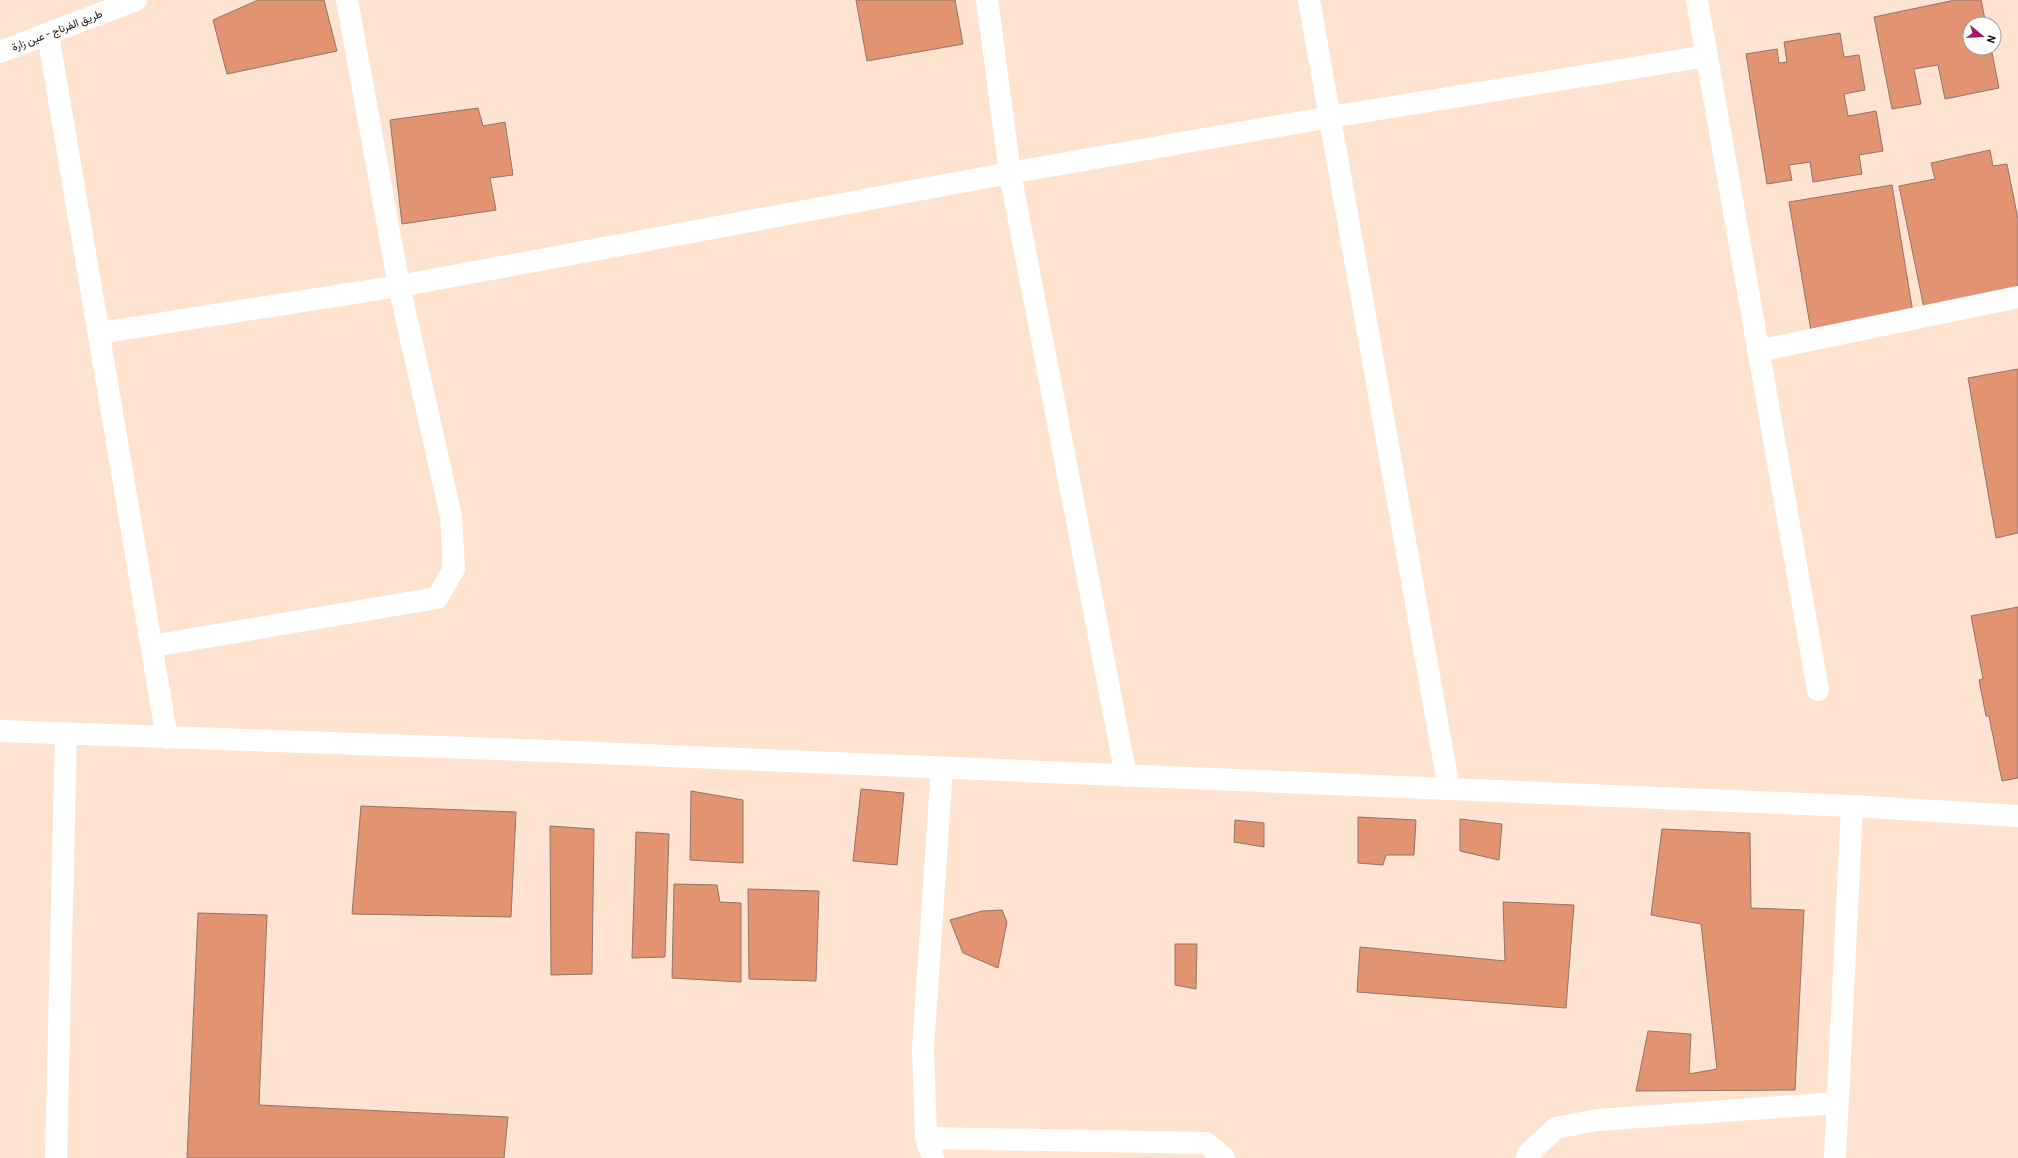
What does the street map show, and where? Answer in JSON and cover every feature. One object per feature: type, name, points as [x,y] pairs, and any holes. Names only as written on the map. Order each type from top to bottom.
[{"type":"street","name":"طريق الفرناج - عين زارة","points":[[0,52],[136,0]]},
{"type":"street","points":[[152,646],[437,598],[454,569],[451,516],[399,286],[347,0]]},
{"type":"street","points":[[987,0],[1010,173],[1126,776]]},
{"type":"street","points":[[1310,0],[1449,789]]},
{"type":"street","points":[[1697,0],[1818,690]]},
{"type":"street","points":[[48,34],[100,333],[167,738]]},
{"type":"street","points":[[100,333],[399,286],[1010,173],[1330,117],[1707,56]]},
{"type":"street","points":[[1758,351],[2018,297]]},
{"type":"street","points":[[0,731],[558,751],[1852,806],[2018,816]]},
{"type":"street","points":[[56,1158],[66,734]]},
{"type":"street","points":[[942,768],[923,1048],[930,1148],[1206,1143],[1224,1158]]},
{"type":"street","points":[[1835,1158],[1852,806]]},
{"type":"street","points":[[1527,1158],[1528,1154],[1556,1128],[1597,1120],[1837,1103]]},
{"type":"building","points":[[258,0],[324,0],[337,51],[227,74],[213,20]]},
{"type":"building","points":[[856,0],[955,0],[963,44],[867,61]]},
{"type":"building","points":[[1955,0],[1981,0],[1984,16],[1962,16],[1962,56],[1993,56],[1999,88],[1945,99],[1938,65],[1914,69],[1921,104],[1892,109],[1874,17]]},
{"type":"building","points":[[1840,33],[1844,57],[1859,55],[1865,90],[1844,94],[1848,116],[1876,111],[1883,151],[1859,155],[1862,174],[1813,182],[1810,162],[1789,165],[1792,180],[1767,184],[1746,54],[1777,49],[1779,63],[1787,62],[1784,42]]},
{"type":"building","points":[[478,108],[483,126],[505,122],[513,175],[490,178],[496,210],[402,224],[390,120]]},
{"type":"building","points":[[1990,150],[1993,166],[2007,164],[2018,219],[2018,293],[1925,313],[1899,186],[1935,179],[1931,163]]},
{"type":"building","points":[[1892,185],[1913,313],[1811,331],[1789,202]]},
{"type":"building","points":[[2018,369],[2018,533],[1996,538],[1968,378]]},
{"type":"building","points":[[2018,607],[2018,778],[2002,781],[1989,716],[1986,716],[1979,680],[1983,679],[1971,616]]},
{"type":"building","points":[[861,789],[904,793],[897,865],[853,861]]},
{"type":"building","points":[[691,791],[743,800],[743,863],[690,860]]},
{"type":"building","points":[[361,806],[516,812],[511,917],[352,914]]},
{"type":"building","points":[[1358,817],[1416,820],[1414,855],[1386,855],[1383,865],[1358,863]]},
{"type":"building","points":[[1460,819],[1502,824],[1499,860],[1460,851]]},
{"type":"building","points":[[1235,820],[1264,823],[1264,847],[1234,842]]},
{"type":"building","points":[[550,826],[594,829],[592,974],[551,975]]},
{"type":"building","points":[[1662,829],[1750,833],[1751,908],[1804,910],[1795,1090],[1636,1091],[1648,1031],[1691,1034],[1689,1074],[1717,1069],[1701,924],[1651,915]]},
{"type":"building","points":[[636,832],[669,834],[665,957],[632,958]]},
{"type":"building","points":[[674,884],[717,885],[720,902],[741,903],[741,982],[672,978]]},
{"type":"building","points":[[748,889],[819,891],[816,981],[749,979]]},
{"type":"building","points":[[1503,902],[1574,905],[1566,1008],[1357,992],[1360,947],[1505,961]]},
{"type":"building","points":[[1002,910],[1007,922],[998,968],[963,953],[950,920],[982,911]]},
{"type":"building","points":[[198,913],[267,915],[259,1105],[508,1117],[504,1158],[187,1158]]},
{"type":"building","points":[[1175,944],[1197,944],[1196,989],[1175,985]]}]
